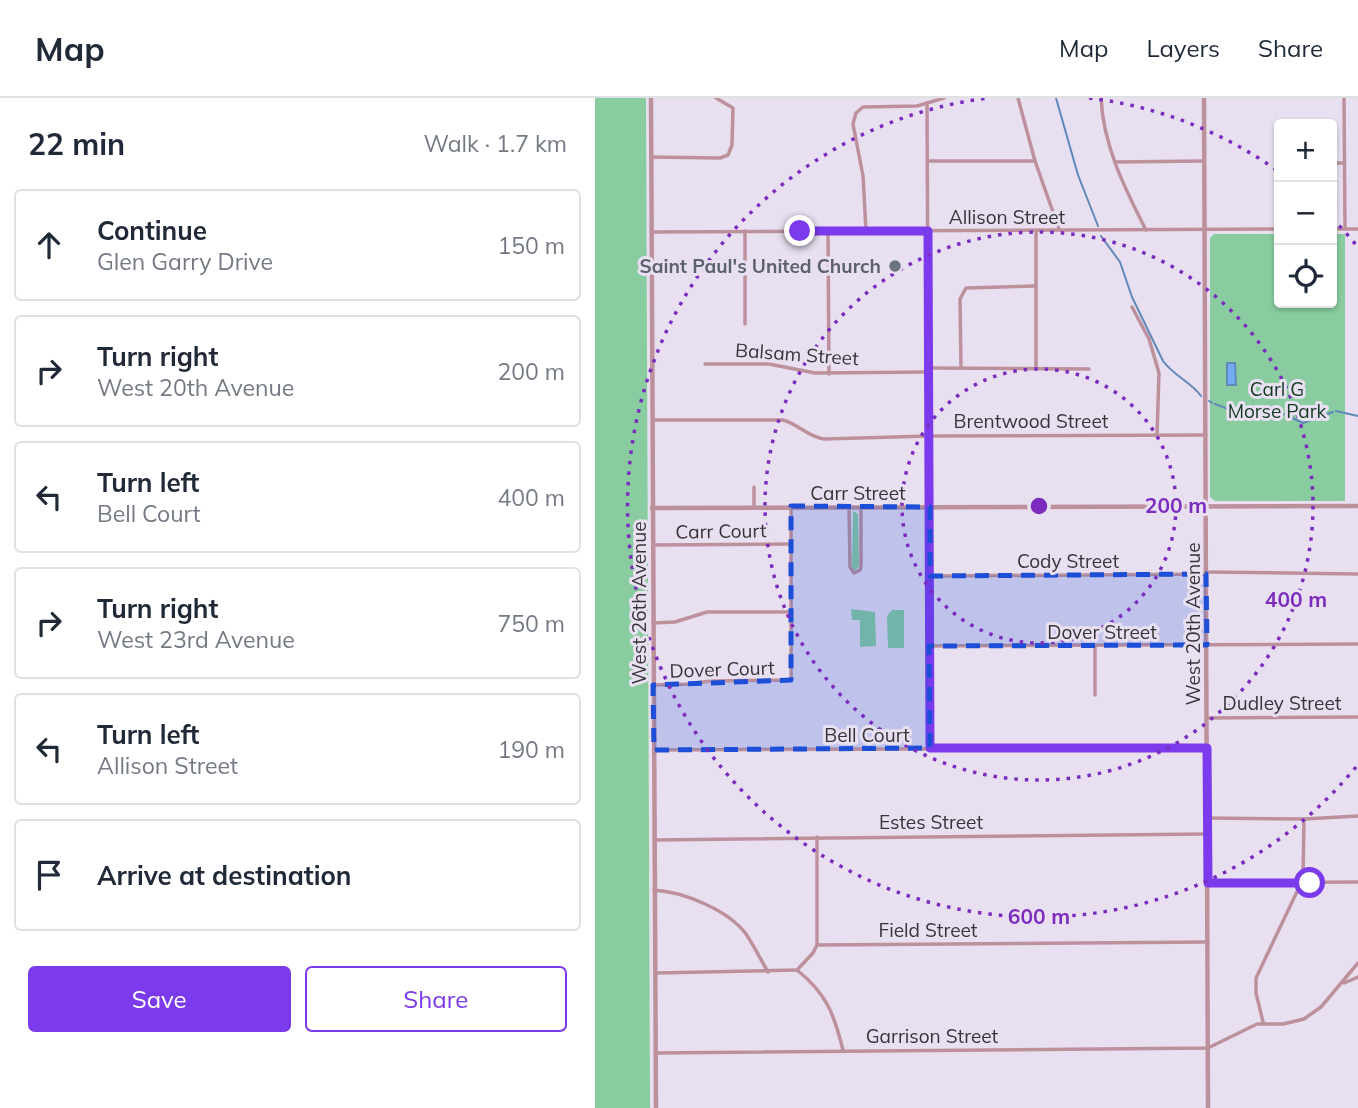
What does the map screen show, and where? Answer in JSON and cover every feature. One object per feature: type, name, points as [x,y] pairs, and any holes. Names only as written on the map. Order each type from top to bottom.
[{"type":"street","name":"West 26th Avenue","points":[[651,98],[656,1108]]},
{"type":"street","points":[[650,157],[720,158],[728,155],[733,108],[716,98]]},
{"type":"street","points":[[866,231],[863,176],[853,124],[856,113],[863,107],[927,105],[944,98]]},
{"type":"street","points":[[1018,98],[1035,161],[1059,230]]},
{"type":"street","points":[[1101,98],[1101,110],[1119,177],[1146,230]]},
{"type":"street","name":"West 20th Avenue","points":[[1204,98],[1208,1108]]},
{"type":"street","points":[[1344,98],[1345,229]]},
{"type":"street","points":[[927,105],[930,748]]},
{"type":"street","points":[[929,161],[1035,161]]},
{"type":"street","points":[[1114,162],[1204,161]]},
{"type":"street","points":[[1337,163],[1344,163]]},
{"type":"street","name":"Allison Street","points":[[651,232],[1274,229]]},
{"type":"street","points":[[1337,229],[1358,229]]},
{"type":"street","points":[[745,231],[745,324]]},
{"type":"street","points":[[828,231],[829,374]]},
{"type":"street","points":[[1036,231],[1036,369]]},
{"type":"street","points":[[961,368],[961,295],[965,288],[1035,286]]},
{"type":"street","points":[[1132,307],[1149,339],[1159,373],[1157,435]]},
{"type":"street","name":"Balsam Street","points":[[705,364],[769,364],[829,374],[961,368],[1089,369]]},
{"type":"street","name":"Brentwood Street","points":[[652,420],[783,420],[824,439],[1206,435]]},
{"type":"street","points":[[754,487],[754,506]]},
{"type":"street","points":[[653,623],[675,622],[707,612],[791,612],[791,506]]},
{"type":"street","name":"Carr Street","points":[[652,508],[1358,506]]},
{"type":"street","points":[[849,507],[849,568],[855,573],[861,566],[861,508]]},
{"type":"street","name":"Carr Court","points":[[653,545],[790,544]]},
{"type":"street","name":"Cody Street","points":[[930,576],[1358,574]]},
{"type":"street","name":"Dover Court","points":[[653,685],[791,680],[791,612]]},
{"type":"street","name":"Dover Street","points":[[929,646],[1358,644]]},
{"type":"street","points":[[1095,646],[1095,695]]},
{"type":"street","name":"Dudley Street","points":[[1207,718],[1358,717]]},
{"type":"street","name":"Bell Court","points":[[654,750],[1207,748]]},
{"type":"street","points":[[1207,818],[1304,819],[1358,816]]},
{"type":"street","points":[[1263,1022],[1256,993],[1256,978],[1301,882],[1304,868],[1304,819]]},
{"type":"street","name":"Estes Street","points":[[654,839],[1207,834]]},
{"type":"street","points":[[797,970],[817,945],[817,837]]},
{"type":"street","points":[[1208,883],[1358,882]]},
{"type":"street","points":[[655,890],[691,897],[734,923],[745,933],[768,972]]},
{"type":"street","name":"Field Street","points":[[817,945],[1208,942]]},
{"type":"street","points":[[1208,1048],[1263,1022],[1283,1024],[1304,1019],[1321,1007],[1358,963]]},
{"type":"street","points":[[655,973],[797,970],[811,981],[832,1011],[843,1050]]},
{"type":"street","points":[[1341,984],[1358,977]]},
{"type":"street","name":"Garrison Street","points":[[655,1053],[1208,1048]]},
{"type":"highlighted area","points":[[791,506],[930,507],[930,576],[1206,574],[1207,645],[929,646],[930,748],[654,750],[653,685],[791,680]]},
{"type":"green space","points":[[595,98],[646,98],[650,1108],[595,1108]]},
{"type":"green space","name":"Carl G Morse Park","points":[[1214,234],[1274,234],[1274,308],[1337,308],[1337,234],[1345,234],[1345,501],[1215,501],[1210,497],[1210,238]]},
{"type":"green space","points":[[853,511],[858,514],[859,566],[855,571],[852,569]]},
{"type":"green space","points":[[851,609],[875,612],[876,646],[860,647],[860,620],[852,620]]},
{"type":"green space","points":[[892,610],[904,610],[904,648],[888,648],[887,616]]},
{"type":"water","points":[[1227,363],[1235,363],[1236,385],[1227,385]]},
{"type":"waterway","points":[[1056,98],[1078,175],[1098,226]]},
{"type":"waterway","points":[[1101,236],[1120,262],[1132,297],[1163,361],[1201,396]]},
{"type":"waterway","points":[[1215,404],[1236,412],[1257,407]]},
{"type":"waterway","points":[[1261,408],[1281,413]]},
{"type":"waterway","points":[[1336,411],[1358,416]]},
{"type":"waterway","points":[[1284,414],[1303,423],[1333,412]]},
{"type":"place","name":"Saint Paul's United Church","points":[[895,266]]},
{"type":"route","points":[[800,231],[928,231],[930,748],[1207,748],[1208,883],[1310,883]]}]
